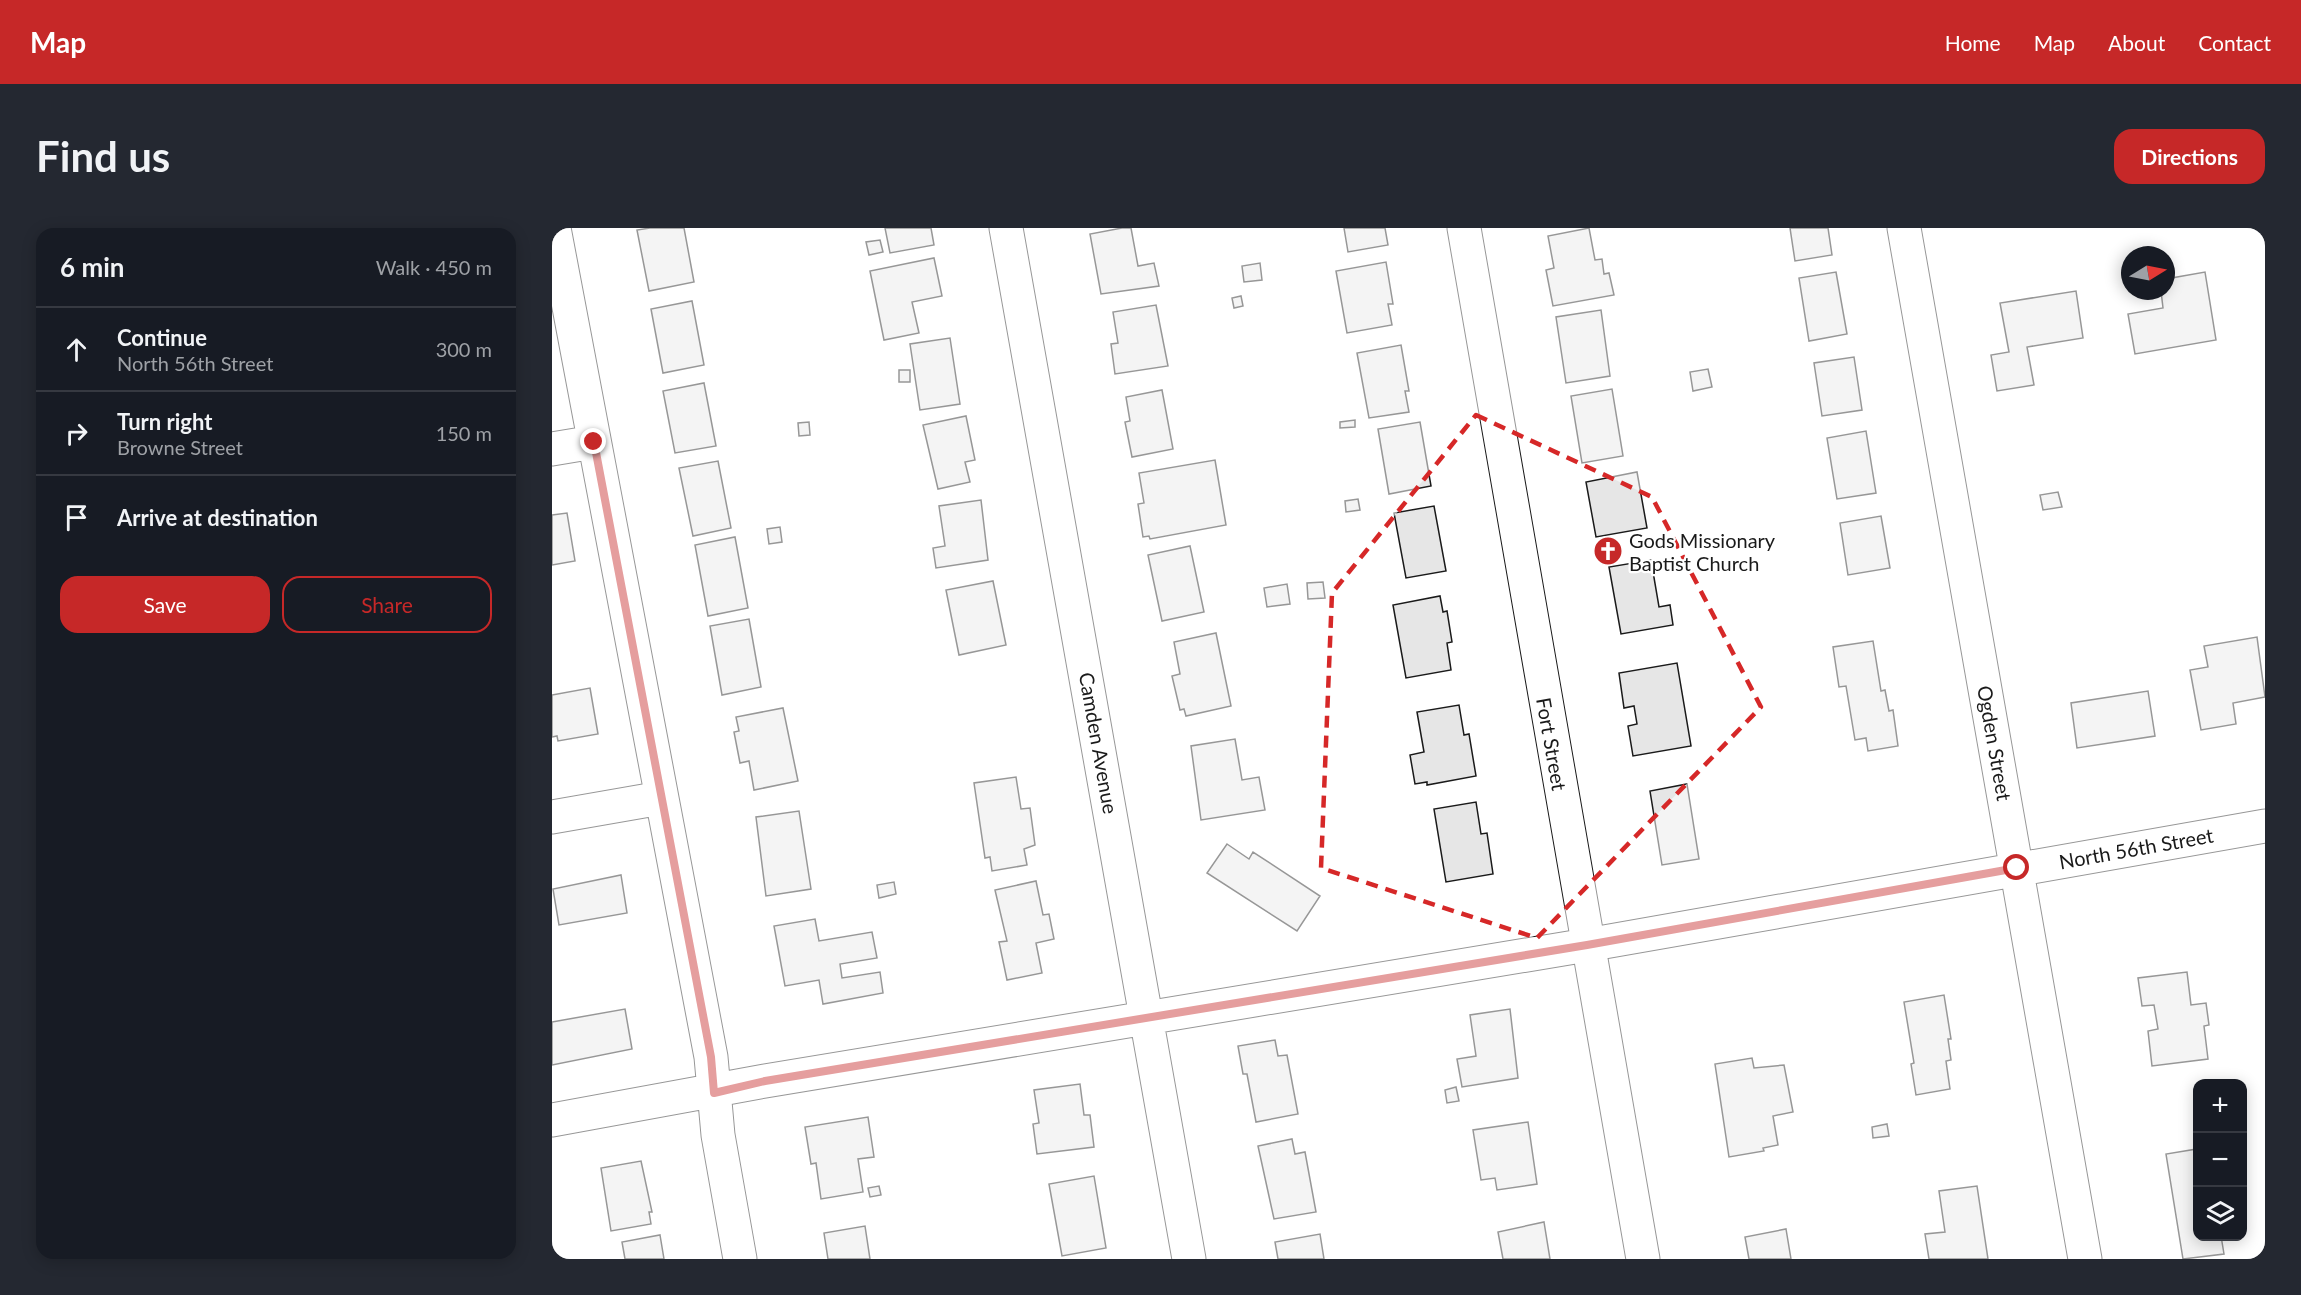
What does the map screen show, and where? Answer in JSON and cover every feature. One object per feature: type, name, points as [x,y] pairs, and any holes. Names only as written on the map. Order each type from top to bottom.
[{"type":"street","points":[[554,228],[711,1057],[718,1134],[740,1259]]},
{"type":"street","name":"Camden Avenue","points":[[1006,228],[1189,1259]]},
{"type":"street","name":"Fort Street","points":[[1464,228],[1643,1259]]},
{"type":"street","name":"Ogden Street","points":[[1904,228],[2085,1259]]},
{"type":"street","points":[[552,449],[594,442]]},
{"type":"street","points":[[552,816],[661,798]]},
{"type":"street","name":"North 56th Street","points":[[552,1120],[714,1093],[765,1081],[1587,945],[2265,826]]},
{"type":"highlighted area","points":[[1476,415],[1652,497],[1761,707],[1537,938],[1321,868],[1332,593]]},
{"type":"building","points":[[684,228],[694,282],[649,291],[637,230]]},
{"type":"building","points":[[885,228],[931,228],[934,245],[890,253]]},
{"type":"building","points":[[1131,228],[1138,266],[1154,263],[1159,286],[1101,294],[1090,234]]},
{"type":"building","points":[[1344,228],[1385,228],[1388,245],[1348,252]]},
{"type":"building","points":[[1589,228],[1595,260],[1602,259],[1604,274],[1609,273],[1614,295],[1553,306],[1546,270],[1554,268],[1548,236]]},
{"type":"building","points":[[1790,228],[1828,228],[1832,255],[1795,261]]},
{"type":"building","points":[[880,240],[883,252],[869,255],[866,242]]},
{"type":"building","points":[[934,258],[942,296],[912,302],[919,333],[884,340],[870,271]]},
{"type":"building","points":[[1386,262],[1393,304],[1388,304],[1392,325],[1347,333],[1336,271]]},
{"type":"building","points":[[1260,263],[1262,280],[1244,282],[1242,266]]},
{"type":"building","points":[[1836,272],[1847,334],[1809,341],[1799,278]]},
{"type":"building","points":[[2205,272],[2216,340],[2135,354],[2128,314],[2163,308],[2162,300],[2175,300],[2175,277]]},
{"type":"building","points":[[2076,291],[2083,338],[2027,347],[2034,385],[1997,391],[1991,355],[2009,352],[2000,303]]},
{"type":"building","points":[[1241,296],[1243,306],[1234,308],[1232,298]]},
{"type":"building","points":[[692,301],[704,365],[663,373],[651,309]]},
{"type":"building","points":[[1156,305],[1168,366],[1115,374],[1111,344],[1118,343],[1113,312]]},
{"type":"building","points":[[1601,310],[1610,376],[1566,383],[1556,317]]},
{"type":"building","points":[[950,338],[960,404],[920,410],[910,344]]},
{"type":"building","points":[[1401,345],[1409,391],[1405,391],[1409,412],[1369,418],[1357,353]]},
{"type":"building","points":[[1854,357],[1862,410],[1822,416],[1814,363]]},
{"type":"building","points":[[1708,369],[1712,387],[1693,391],[1690,372]]},
{"type":"building","points":[[899,370],[910,370],[910,382],[899,382]]},
{"type":"building","points":[[704,383],[716,446],[675,453],[663,391]]},
{"type":"building","points":[[1612,389],[1623,456],[1582,463],[1571,396]]},
{"type":"building","points":[[1162,390],[1173,449],[1132,457],[1125,422],[1130,421],[1126,397]]},
{"type":"building","points":[[966,416],[975,460],[965,462],[970,482],[938,489],[923,425]]},
{"type":"building","points":[[1355,420],[1355,427],[1340,428],[1340,422]]},
{"type":"building","points":[[809,422],[810,435],[799,436],[798,423]]},
{"type":"building","points":[[1420,422],[1431,486],[1389,494],[1378,429]]},
{"type":"building","points":[[1866,431],[1876,493],[1837,499],[1827,438]]},
{"type":"building","points":[[1215,460],[1226,525],[1150,539],[1149,536],[1143,537],[1138,504],[1144,503],[1139,473]]},
{"type":"building","points":[[718,461],[731,528],[693,536],[679,468]]},
{"type":"building","points":[[1637,472],[1647,528],[1596,537],[1586,482]]},
{"type":"building","points":[[2058,492],[2062,507],[2043,510],[2040,495]]},
{"type":"building","points":[[1358,499],[1360,510],[1346,512],[1345,501]]},
{"type":"building","points":[[981,500],[988,560],[936,568],[933,548],[945,546],[939,506]]},
{"type":"building","points":[[1434,506],[1446,571],[1406,578],[1394,513]]},
{"type":"building","points":[[567,513],[575,561],[552,565],[552,515]]},
{"type":"building","points":[[1881,516],[1890,568],[1848,575],[1840,523]]},
{"type":"building","points":[[780,527],[782,542],[769,544],[767,529]]},
{"type":"building","points":[[735,537],[748,608],[708,616],[695,545]]},
{"type":"building","points":[[1190,546],[1204,612],[1162,621],[1148,555]]},
{"type":"building","points":[[1651,560],[1659,607],[1670,605],[1673,625],[1621,634],[1609,567]]},
{"type":"building","points":[[993,581],[1006,645],[959,655],[946,590]]},
{"type":"building","points":[[1323,582],[1325,598],[1308,599],[1307,583]]},
{"type":"building","points":[[1287,584],[1290,604],[1267,607],[1264,588]]},
{"type":"building","points":[[1440,596],[1443,612],[1447,611],[1452,642],[1447,643],[1451,670],[1406,678],[1393,605]]},
{"type":"building","points":[[749,619],[761,687],[722,695],[710,626]]},
{"type":"building","points":[[1216,633],[1231,706],[1186,716],[1184,709],[1180,710],[1172,676],[1180,674],[1174,642]]},
{"type":"building","points":[[2257,637],[2265,697],[2233,703],[2236,724],[2201,730],[2190,670],[2208,667],[2204,646]]},
{"type":"building","points":[[1873,641],[1881,691],[1885,690],[1889,711],[1893,710],[1898,746],[1868,751],[1866,738],[1855,740],[1846,686],[1839,687],[1833,647]]},
{"type":"building","points":[[1677,663],[1691,746],[1633,756],[1628,726],[1637,724],[1634,706],[1624,708],[1619,673]]},
{"type":"building","points":[[590,688],[598,734],[558,741],[557,736],[552,737],[552,695]]},
{"type":"building","points":[[2148,691],[2155,736],[2077,748],[2071,703]]},
{"type":"building","points":[[1459,705],[1464,735],[1469,734],[1476,776],[1427,785],[1427,782],[1415,784],[1410,755],[1424,752],[1417,712]]},
{"type":"building","points":[[783,708],[798,781],[754,790],[749,761],[740,763],[734,732],[739,731],[736,717]]},
{"type":"building","points":[[1235,739],[1242,780],[1259,777],[1265,810],[1201,820],[1191,746]]},
{"type":"building","points":[[1016,777],[1021,809],[1030,808],[1035,845],[1024,849],[1027,865],[992,871],[990,857],[985,858],[974,783]]},
{"type":"building","points":[[1687,784],[1699,859],[1662,865],[1650,791]]},
{"type":"building","points":[[1476,802],[1481,834],[1487,833],[1493,874],[1446,882],[1434,809]]},
{"type":"building","points":[[799,811],[811,889],[766,896],[756,817]]},
{"type":"building","points":[[1227,844],[1249,859],[1253,852],[1320,896],[1297,931],[1207,873]]},
{"type":"building","points":[[621,875],[627,913],[559,925],[553,889]]},
{"type":"building","points":[[1036,881],[1043,915],[1049,914],[1054,939],[1036,943],[1042,973],[1007,980],[999,942],[1007,941],[995,890]]},
{"type":"building","points":[[894,882],[896,894],[879,898],[877,885]]},
{"type":"building","points":[[815,919],[819,941],[872,932],[877,958],[840,964],[842,978],[880,972],[883,993],[823,1004],[819,980],[785,986],[774,926]]},
{"type":"building","points":[[2187,972],[2191,1005],[2206,1003],[2209,1025],[2204,1026],[2208,1059],[2152,1066],[2148,1031],[2158,1029],[2154,1005],[2142,1006],[2138,978]]},
{"type":"building","points":[[1944,995],[1951,1039],[1948,1039],[1951,1060],[1946,1061],[1950,1089],[1916,1095],[1911,1064],[1914,1063],[1904,1002]]},
{"type":"building","points":[[625,1009],[632,1049],[552,1065],[552,1022]]},
{"type":"building","points":[[1510,1009],[1518,1078],[1462,1087],[1457,1059],[1476,1056],[1470,1015]]},
{"type":"building","points":[[1275,1040],[1278,1056],[1287,1055],[1298,1114],[1256,1122],[1247,1074],[1243,1074],[1238,1046]]},
{"type":"building","points":[[1752,1058],[1754,1068],[1784,1065],[1793,1112],[1773,1116],[1778,1145],[1763,1148],[1764,1151],[1729,1157],[1715,1064]]},
{"type":"building","points":[[1080,1084],[1084,1115],[1090,1115],[1094,1147],[1037,1154],[1033,1124],[1039,1123],[1034,1090]]},
{"type":"building","points":[[1456,1087],[1459,1101],[1447,1103],[1445,1090]]},
{"type":"building","points":[[868,1117],[874,1157],[858,1159],[863,1192],[821,1199],[816,1163],[811,1164],[805,1127]]},
{"type":"building","points":[[1528,1122],[1537,1184],[1497,1190],[1495,1178],[1481,1180],[1473,1130]]},
{"type":"building","points":[[1887,1124],[1889,1136],[1873,1138],[1872,1127]]},
{"type":"building","points":[[1292,1139],[1295,1154],[1305,1152],[1316,1212],[1274,1219],[1258,1146]]},
{"type":"building","points":[[2193,1150],[2193,1241],[2222,1241],[2224,1254],[2183,1259],[2166,1154]]},
{"type":"building","points":[[641,1161],[652,1212],[649,1212],[651,1224],[611,1231],[601,1168]]},
{"type":"building","points":[[1094,1176],[1106,1248],[1062,1256],[1049,1184]]},
{"type":"building","points":[[879,1186],[881,1195],[870,1197],[868,1188]]},
{"type":"building","points":[[1977,1186],[1988,1259],[1929,1259],[1925,1234],[1945,1232],[1939,1191]]},
{"type":"building","points":[[1544,1222],[1550,1259],[1503,1259],[1498,1232]]},
{"type":"building","points":[[865,1226],[870,1259],[828,1259],[824,1233]]},
{"type":"building","points":[[1786,1229],[1791,1259],[1749,1259],[1745,1237]]},
{"type":"building","points":[[1320,1234],[1324,1259],[1278,1259],[1275,1242]]},
{"type":"building","points":[[660,1235],[664,1259],[625,1259],[622,1242]]},
{"type":"place","name":"Gods Missionary Baptist Church","points":[[1608,551]]},
{"type":"route","points":[[594,442],[711,1057],[714,1093],[765,1081],[1587,945],[2017,868]]}]
